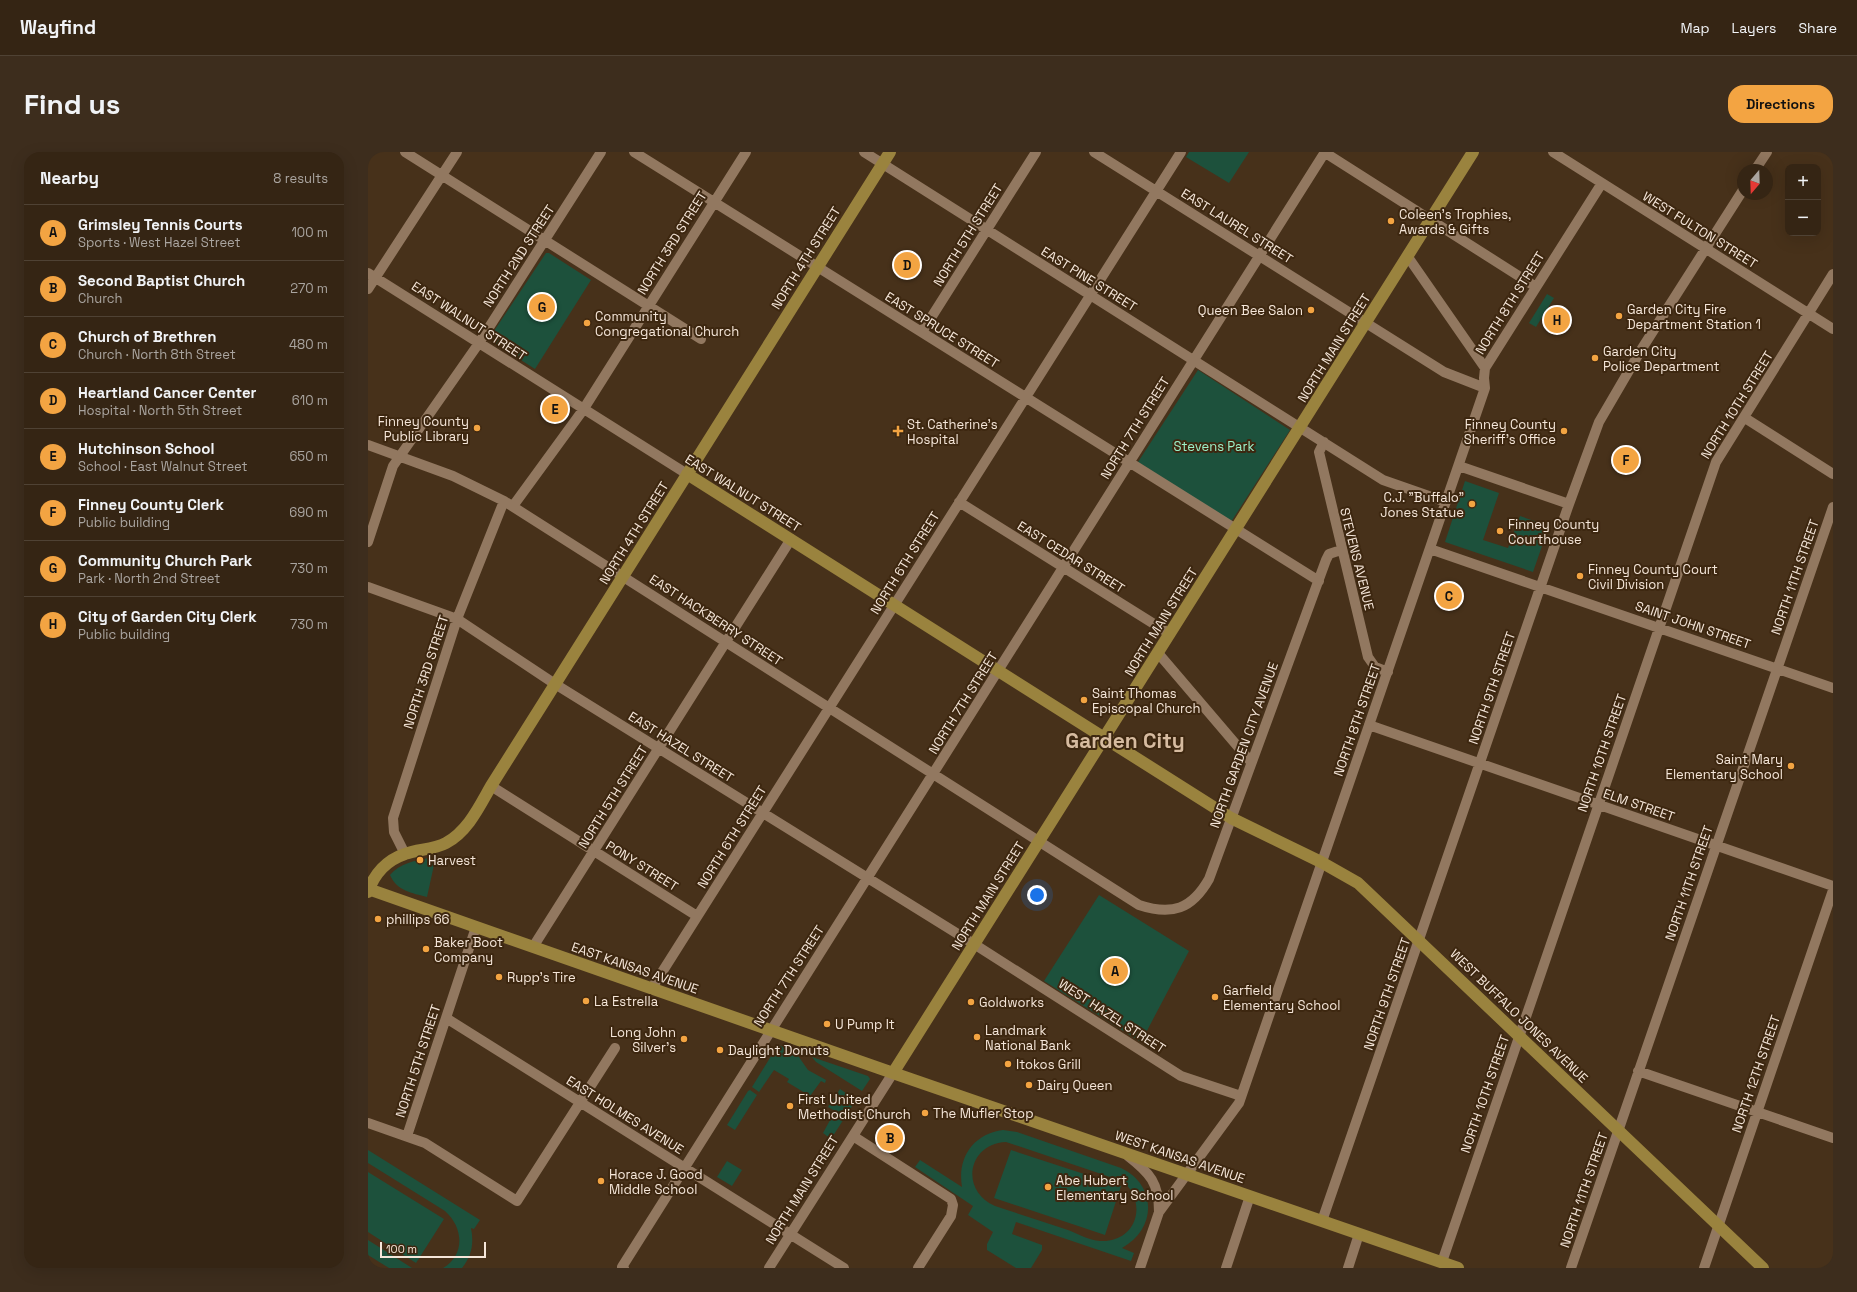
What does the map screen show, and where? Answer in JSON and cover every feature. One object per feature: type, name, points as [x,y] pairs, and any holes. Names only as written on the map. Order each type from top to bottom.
[{"type":"main road","name":"NORTH 4TH STREET","points":[[368,890],[383,866],[405,854],[425,850],[446,843],[460,833],[471,820],[817,266],[890,152]]},
{"type":"main road","name":"NORTH MAIN STREET","points":[[893,1073],[1474,152]]},
{"type":"main road","name":"EAST WALNUT STREET","points":[[687,474],[1231,818]]},
{"type":"main road","name":"WEST BUFFALO JONES AVENUE","points":[[1231,818],[1321,862],[1358,884],[1763,1268]]},
{"type":"main road","name":"EAST KANSAS AVENUE","points":[[368,890],[893,1073]]},
{"type":"main road","name":"WEST KANSAS AVENUE","points":[[893,1073],[1458,1268]]},
{"type":"street","points":[[405,152],[701,339]]},
{"type":"street","points":[[368,289],[372,275],[442,175],[456,152]]},
{"type":"street","name":"NORTH 2ND STREET","points":[[368,542],[393,466],[479,343],[601,152]]},
{"type":"street","name":"EAST SPRUCE STREET","points":[[634,152],[1319,581]]},
{"type":"street","name":"NORTH 3RD STREET","points":[[405,854],[394,832],[393,818],[457,619],[509,503],[583,410],[746,152]]},
{"type":"street","name":"EAST PINE STREET","points":[[864,152],[1383,480],[1446,502]]},
{"type":"street","name":"NORTH 5TH STREET","points":[[922,332],[1036,152]]},
{"type":"street","name":"EAST LAUREL STREET","points":[[1094,152],[1444,372],[1485,388]]},
{"type":"street","name":"NORTH 6TH STREET","points":[[652,988],[1181,152]]},
{"type":"street","points":[[1324,152],[1536,287]]},
{"type":"street","name":"NORTH 7TH STREET","points":[[623,1267],[770,1030],[868,878],[1324,152]]},
{"type":"street","name":"WEST FULTON STREET","points":[[1553,152],[1833,329]]},
{"type":"street","points":[[1760,164],[1767,152]]},
{"type":"street","name":"NORTH 8TH STREET","points":[[1140,1268],[1159,1212],[1239,1103],[1459,466],[1485,388],[1485,368],[1602,183]]},
{"type":"street","name":"NORTH 9TH STREET","points":[[1322,1221],[1568,504],[1599,422],[1641,350],[1737,199]]},
{"type":"street","points":[[1408,257],[1485,368]]},
{"type":"street","name":"NORTH 10TH STREET","points":[[1442,1262],[1716,462],[1745,418],[1833,274]]},
{"type":"street","name":"EAST WALNUT STREET","points":[[372,275],[583,410],[687,474]]},
{"type":"street","points":[[1745,418],[1833,474]]},
{"type":"street","name":"STEVENS AVENUE","points":[[1324,442],[1319,452],[1368,657],[1376,667],[1388,672]]},
{"type":"street","name":"EAST HACKBERRY STREET","points":[[368,445],[453,476],[509,503],[1039,842]]},
{"type":"street","points":[[1459,466],[1568,504]]},
{"type":"street","name":"EAST CEDAR STREET","points":[[959,502],[1170,634]]},
{"type":"street","name":"NORTH 11TH STREET","points":[[1571,1268],[1833,507]]},
{"type":"street","name":"NORTH 5TH STREET","points":[[533,947],[791,539]]},
{"type":"street","name":"SAINT JOHN STREET","points":[[1430,549],[1541,586],[1833,688]]},
{"type":"street","name":"NORTH GARDEN CITY AVENUE","points":[[1039,842],[1139,905],[1151,909],[1165,910],[1176,908],[1194,900],[1202,891],[1209,878],[1327,557],[1332,553],[1342,550]]},
{"type":"street","name":"EAST HAZEL STREET","points":[[368,587],[457,619],[555,684],[974,944]]},
{"type":"street","points":[[1158,653],[1251,762]]},
{"type":"street","name":"ELM STREET","points":[[1369,725],[1833,886]]},
{"type":"street","name":"PONY STREET","points":[[491,786],[697,916]]},
{"type":"street","name":"NORTH 12TH STREET","points":[[1704,1268],[1833,890]]},
{"type":"street","name":"NORTH 5TH STREET","points":[[407,1136],[476,927]]},
{"type":"street","name":"WEST HAZEL STREET","points":[[974,944],[1181,1076],[1241,1096]]},
{"type":"street","name":"EAST HOLMES AVENUE","points":[[446,1018],[844,1268]]},
{"type":"street","points":[[368,1123],[425,1143],[517,1201],[615,1048]]},
{"type":"street","points":[[1638,1071],[1833,1138]]},
{"type":"street","name":"NORTH MAIN STREET","points":[[769,1268],[893,1073]]},
{"type":"street","points":[[853,1136],[947,1195],[953,1205],[951,1216],[918,1268]]},
{"type":"street","points":[[1121,1151],[1144,1169],[1155,1183],[1159,1197],[1159,1212]]},
{"type":"street","points":[[1226,1268],[1250,1196]]},
{"type":"street","points":[[1348,1268],[1359,1234]]},
{"type":"green space","points":[[1189,152],[1249,152],[1229,183],[1186,157]]},
{"type":"green space","points":[[546,253],[549,253],[591,280],[535,369],[496,344],[492,334]]},
{"type":"green space","points":[[1547,294],[1554,298],[1536,327],[1529,323]]},
{"type":"green space","name":"Stevens Park","points":[[1198,370],[1290,430],[1231,522],[1138,462]]},
{"type":"green space","points":[[1465,481],[1499,493],[1483,540],[1508,548],[1520,516],[1549,526],[1533,572],[1445,542]]},
{"type":"green space","points":[[429,858],[432,859],[434,865],[427,897],[401,888],[390,875],[403,865]]},
{"type":"green space","points":[[1099,895],[1189,951],[1141,1042],[1044,981]]},
{"type":"green space","points":[[778,1045],[794,1050],[808,1070],[826,1080],[825,1083],[821,1081],[810,1096],[787,1082],[789,1079],[774,1070],[759,1092],[752,1087]]},
{"type":"green space","points":[[812,1057],[868,1076],[870,1079],[862,1091],[816,1062]]},
{"type":"green space","points":[[840,1089],[856,1100],[831,1139],[823,1133],[835,1111],[828,1107]]},
{"type":"green space","points":[[750,1090],[757,1095],[735,1130],[727,1125]]},
{"type":"green space","points":[[1003,1130],[1017,1132],[1121,1168],[1133,1176],[1141,1185],[1146,1196],[1148,1207],[1147,1219],[1142,1230],[1133,1240],[1122,1248],[1134,1253],[1131,1261],[1016,1222],[1012,1234],[1042,1245],[1042,1250],[1031,1268],[1016,1268],[987,1250],[987,1244],[993,1232],[968,1215],[973,1206],[915,1167],[920,1160],[962,1187],[962,1166],[969,1149],[976,1142],[992,1132]],"holes":[[[1006,1142],[1122,1181],[1134,1196],[1136,1205],[1134,1222],[1129,1230],[1122,1236],[1108,1241],[1100,1241],[995,1206],[984,1199],[976,1190],[973,1180],[973,1169],[976,1159],[983,1151],[993,1145]]]},
{"type":"green space","points":[[368,1150],[480,1220],[474,1229],[471,1228],[472,1239],[470,1254],[462,1268],[443,1268],[456,1255],[458,1248],[458,1232],[451,1217],[445,1211],[368,1163]]},
{"type":"green space","points":[[1011,1150],[1121,1186],[1105,1235],[994,1198]]},
{"type":"green space","points":[[727,1161],[742,1170],[732,1186],[717,1177]]},
{"type":"green space","points":[[368,1172],[444,1219],[416,1263],[368,1232]]},
{"type":"green space","points":[[368,1240],[412,1268],[389,1268],[368,1255]]},
{"type":"place","name":"Coleen's Trophies, Awards & Gifts","points":[[1391,221]]},
{"type":"place","name":"Heartland Cancer Center","points":[[907,265]]},
{"type":"place","name":"Community Church Park","points":[[542,307]]},
{"type":"place","name":"Queen Bee Salon","points":[[1311,310]]},
{"type":"place","name":"Garden City Fire Department Station 1","points":[[1619,316]]},
{"type":"place","name":"City of Garden City Clerk","points":[[1557,320]]},
{"type":"place","name":"Community Congregational Church","points":[[587,323]]},
{"type":"place","name":"Garden City Police Department","points":[[1595,358]]},
{"type":"place","name":"Hutchinson School","points":[[555,409]]},
{"type":"place","name":"Finney County Public Library","points":[[477,428]]},
{"type":"place","name":"St. Catherine's Hospital","points":[[898,431]]},
{"type":"place","name":"Finney County Sheriff's Office","points":[[1564,431]]},
{"type":"place","name":"Finney County Clerk","points":[[1626,460]]},
{"type":"place","name":"C.J. \"Buffalo\" Jones Statue","points":[[1472,504]]},
{"type":"place","name":"Finney County Courthouse","points":[[1500,531]]},
{"type":"place","name":"Finney County Court Civil Division","points":[[1580,576]]},
{"type":"place","name":"Church of Brethren","points":[[1449,596]]},
{"type":"place","name":"Saint Thomas Episcopal Church","points":[[1084,700]]},
{"type":"place","name":"Saint Mary Elementary School","points":[[1791,766]]},
{"type":"place","name":"Harvest","points":[[420,860]]},
{"type":"place","name":"phillips 66","points":[[378,919]]},
{"type":"place","name":"Baker Boot Company","points":[[426,949]]},
{"type":"place","name":"Grimsley Tennis Courts","points":[[1115,971]]},
{"type":"place","name":"Rupp's Tire","points":[[499,977]]},
{"type":"place","name":"Garfield Elementary School","points":[[1215,997]]},
{"type":"place","name":"La Estrella","points":[[586,1001]]},
{"type":"place","name":"Goldworks","points":[[971,1002]]},
{"type":"place","name":"U Pump It","points":[[827,1024]]},
{"type":"place","name":"Landmark National Bank","points":[[977,1037]]},
{"type":"place","name":"Long John Silver's","points":[[684,1039]]},
{"type":"place","name":"Daylight Donuts","points":[[720,1050]]},
{"type":"place","name":"Itokos Grill","points":[[1008,1064]]},
{"type":"place","name":"Dairy Queen","points":[[1029,1085]]},
{"type":"place","name":"First United Methodist Church","points":[[790,1106]]},
{"type":"place","name":"The Mufler Stop","points":[[925,1113]]},
{"type":"place","name":"Second Baptist Church","points":[[890,1138]]},
{"type":"place","name":"Horace J. Good Middle School","points":[[601,1181]]},
{"type":"place","name":"Abe Hubert Elementary School","points":[[1048,1187]]},
{"type":"district","name":"Garden City","points":[[1125,740]]}]
